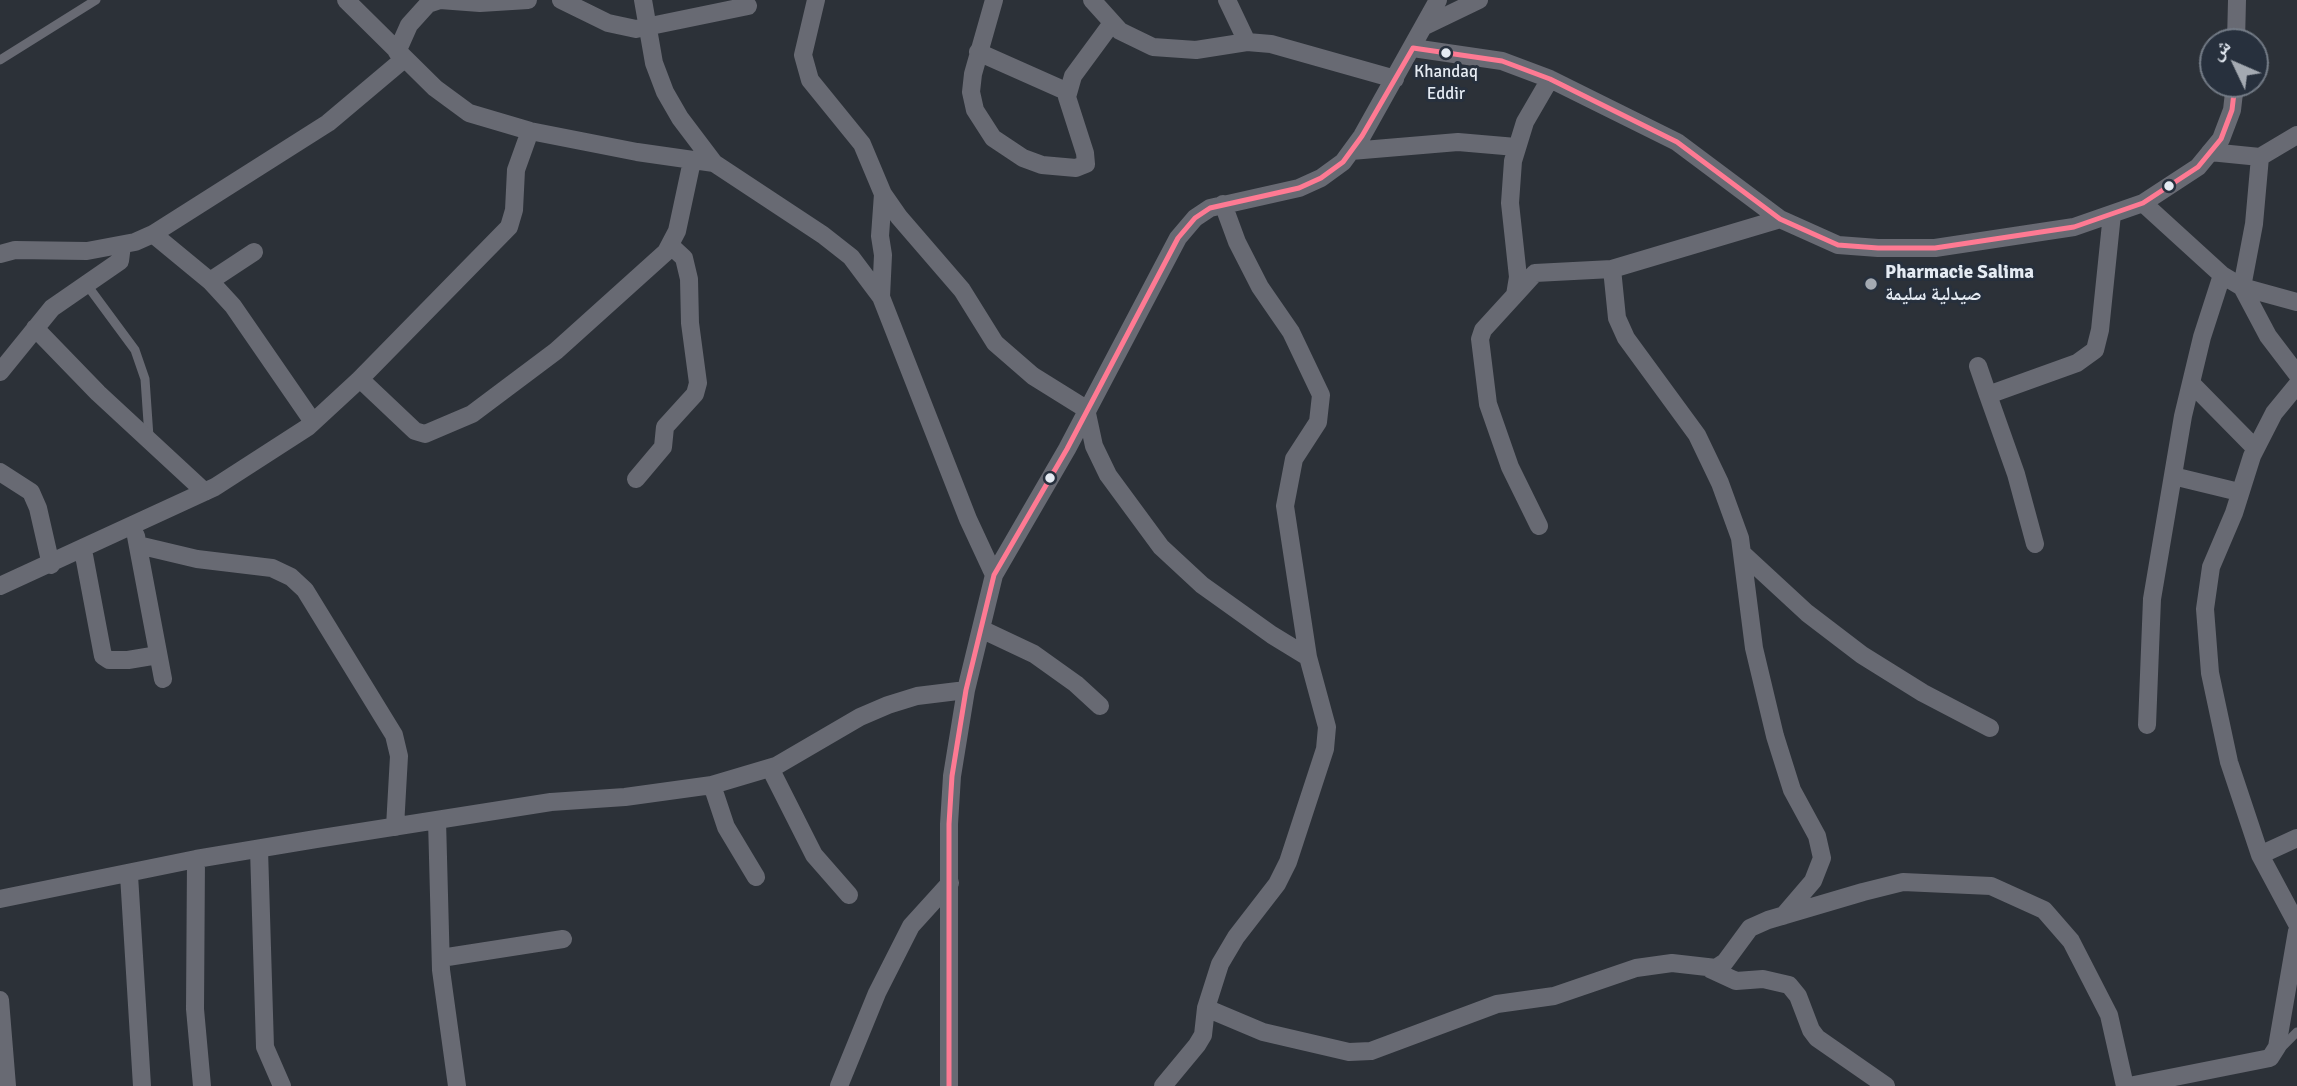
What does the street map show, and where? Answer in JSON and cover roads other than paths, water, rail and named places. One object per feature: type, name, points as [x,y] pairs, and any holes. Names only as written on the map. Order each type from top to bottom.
[{"type":"street","points":[[346,0],[400,56],[462,109],[484,120],[530,131],[714,163]]},
{"type":"street","points":[[0,254],[15,250],[87,251],[122,245],[153,234],[328,123],[400,56],[409,25],[428,4],[440,0],[480,3],[528,0]]},
{"type":"street","points":[[561,0],[608,23],[636,29],[748,6]]},
{"type":"street","points":[[643,0],[654,62],[665,92],[680,118],[714,163],[851,257],[881,297],[968,519],[994,575]]},
{"type":"street","points":[[816,0],[805,38],[805,66],[819,94],[862,144],[883,194],[899,217],[962,290],[995,343],[1033,376],[1086,410],[1094,446],[1108,475],[1135,516],[1161,547],[1202,585],[1308,657]]},
{"type":"street","points":[[994,0],[991,20],[978,52],[971,92],[975,110],[993,138],[1023,158],[1064,168],[1086,164],[1085,153],[1069,107],[1068,92],[1073,76],[1112,23]]},
{"type":"street","points":[[1092,0],[1112,23],[1131,38],[1153,47],[1196,50],[1247,42],[1271,44],[1395,79]]},
{"type":"street","points":[[1227,0],[1247,42]]},
{"type":"street","points":[[949,1086],[952,776],[966,690],[994,575],[1178,238],[1195,218],[1209,208],[1299,188],[1321,178],[1343,162],[1395,79],[1438,0]]},
{"type":"street","points":[[1426,26],[1479,0]]},
{"type":"street","points":[[2236,28],[2237,0]]},
{"type":"street","points":[[1413,48],[1502,61],[1550,79],[1677,142],[1780,219],[1838,245],[1935,248],[2074,228],[2143,203],[2174,185],[2210,152],[2221,139],[2232,110],[2233,98]]},
{"type":"street","points":[[978,52],[1068,92]]},
{"type":"street","points":[[1514,295],[1518,278],[1510,203],[1516,147],[1533,105],[1550,79]]},
{"type":"street","points":[[0,586],[51,565],[205,492],[256,463],[313,422],[360,379],[509,227],[514,210],[516,170],[530,131]]},
{"type":"street","points":[[2210,152],[2260,157],[2297,135]]},
{"type":"street","points":[[1351,151],[1458,142],[1516,147]]},
{"type":"street","points":[[2260,157],[2254,224],[2242,287],[2268,336],[2297,374]]},
{"type":"street","points":[[360,379],[415,431],[425,434],[472,414],[556,351],[651,266],[670,245],[677,230],[692,161]]},
{"type":"street","points":[[881,297],[883,255],[880,236],[883,194]]},
{"type":"street","points":[[2143,203],[2222,275],[2242,287],[2297,302]]},
{"type":"street","points":[[1163,1086],[1203,1035],[1206,1008],[1220,964],[1236,937],[1277,884],[1288,862],[1325,749],[1327,727],[1308,657],[1285,506],[1294,459],[1318,422],[1321,395],[1291,332],[1260,286],[1237,242],[1223,204]]},
{"type":"street","points":[[1988,395],[2077,363],[2095,350],[2101,330],[2112,214]]},
{"type":"street","points":[[1539,526],[1510,467],[1488,404],[1481,354],[1483,330],[1535,273],[1612,268],[1780,219]]},
{"type":"street","points":[[153,234],[210,281],[233,306],[313,422]]},
{"type":"street","points":[[0,372],[52,308],[120,261],[122,245]]},
{"type":"street","points":[[636,479],[663,447],[665,427],[671,417],[695,394],[698,383],[690,323],[689,278],[684,258],[670,245]]},
{"type":"street","points":[[210,281],[254,252]]},
{"type":"street","points":[[1612,268],[1618,318],[1626,338],[1697,435],[1732,513],[1742,553],[1754,648],[1775,736],[1792,790],[1816,836],[1822,858],[1812,881],[1783,916]]},
{"type":"street","points":[[2147,725],[2152,599],[2191,383],[2222,275]]},
{"type":"street","points":[[35,328],[98,393],[205,492]]},
{"type":"street","points":[[1978,366],[2016,474],[2035,544]]},
{"type":"street","points":[[2191,383],[2255,448]]},
{"type":"street","points":[[2297,385],[2274,413],[2255,448],[2234,513],[2211,567],[2205,609],[2210,673],[2229,762],[2260,856],[2297,923]]},
{"type":"street","points":[[0,472],[31,492],[38,508],[51,565]]},
{"type":"street","points":[[2173,476],[2239,492]]},
{"type":"street","points":[[134,526],[163,679]]},
{"type":"street","points":[[138,545],[197,559],[272,568],[291,576],[305,590],[394,735],[399,756],[395,827]]},
{"type":"street","points":[[83,550],[103,656],[109,660],[128,660],[158,655]]},
{"type":"street","points":[[1742,553],[1807,613],[1862,655],[1923,693],[1990,729]]},
{"type":"street","points":[[981,629],[1034,654],[1076,684],[1100,706]]},
{"type":"street","points":[[0,899],[129,875],[197,859],[437,820],[551,802],[625,797],[712,785],[770,768],[888,705],[917,696],[966,690]]},
{"type":"street","points":[[770,768],[814,855],[849,895]]},
{"type":"street","points":[[712,785],[726,827],[756,877]]},
{"type":"street","points":[[437,820],[445,1015],[457,1086]]},
{"type":"street","points":[[2260,856],[2297,838]]},
{"type":"street","points":[[259,849],[265,1047],[282,1086]]},
{"type":"street","points":[[197,859],[195,1009],[202,1086]]},
{"type":"street","points":[[129,875],[142,1086]]},
{"type":"street","points":[[1710,969],[1725,962],[1750,928],[1783,916],[1903,882],[1991,886],[2045,910],[2071,941],[2109,1014],[2127,1086],[2250,1065],[2275,1054],[2297,931]]},
{"type":"street","points":[[839,1086],[877,993],[911,926],[950,883]]},
{"type":"street","points":[[441,958],[564,939]]},
{"type":"street","points":[[1206,1008],[1263,1032],[1349,1052],[1371,1051],[1497,1004],[1554,996],[1636,968],[1672,963],[1710,969],[1735,981],[1763,979],[1789,985],[1798,996],[1811,1030],[1817,1038],[1886,1086]]},
{"type":"street","points":[[0,1000],[7,1086]]},
{"type":"lane","points":[[0,60],[96,0]]},
{"type":"lane","points":[[88,285],[135,350],[145,379],[149,439]]},
{"type":"lane","points":[[2275,1054],[2297,1032]]},
{"type":"place","name":"Khandaq Eddir","points":[[1446,53]]},
{"type":"place","name":"Pharmacie Salima صيدلية سليمة","points":[[1871,284]]}]
